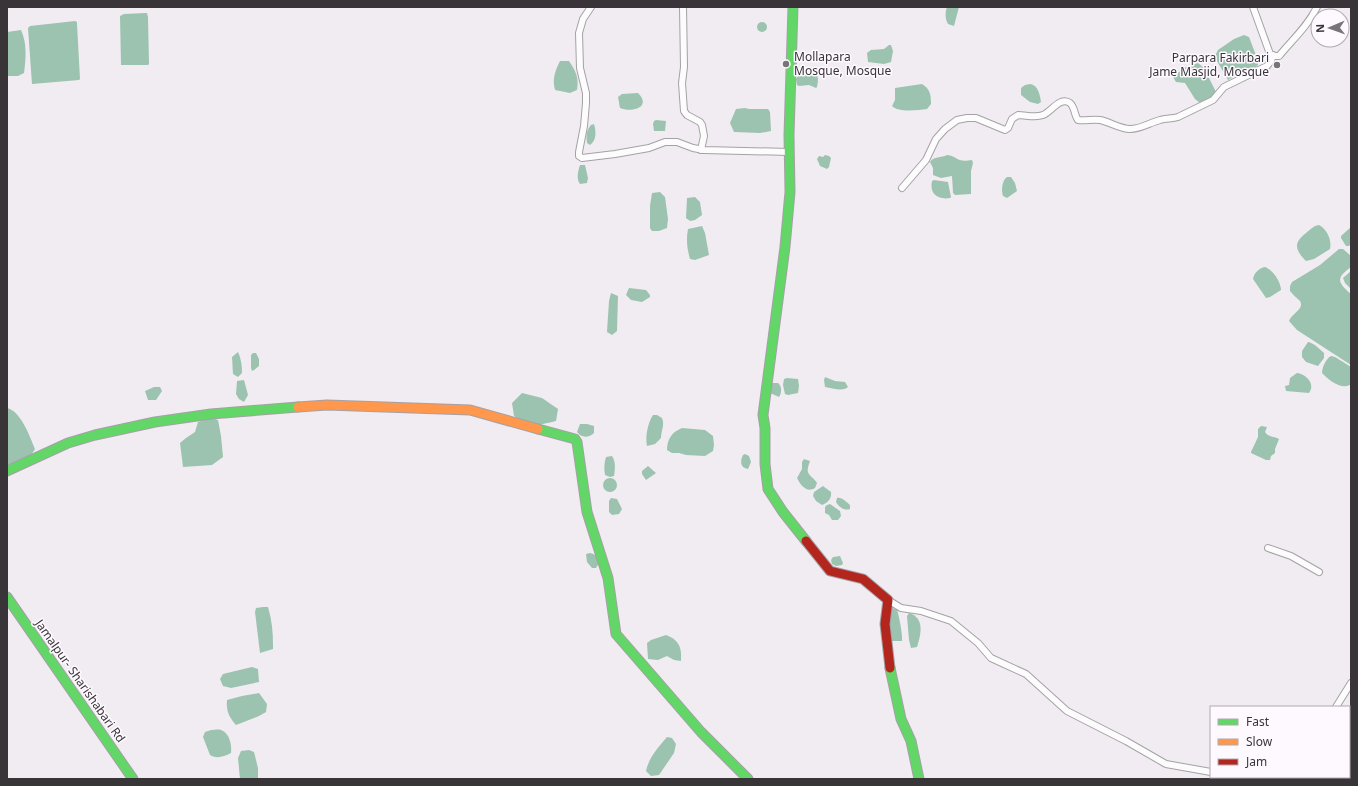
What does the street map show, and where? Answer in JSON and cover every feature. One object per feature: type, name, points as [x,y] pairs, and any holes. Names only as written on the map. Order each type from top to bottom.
[{"type":"street","points":[[591,7],[580,24],[579,33],[580,68],[586,94],[584,126],[579,156],[582,158],[587,158],[616,154],[649,148],[665,142],[677,142],[701,150],[789,152]]},
{"type":"street","points":[[683,7],[684,67],[682,83],[684,111],[687,115],[700,122],[702,125],[704,136],[701,150]]},
{"type":"street","points":[[793,7],[789,152],[790,192],[785,247],[763,415],[765,428],[765,464],[768,489],[783,512],[830,571],[863,579],[888,600],[901,608],[921,611],[951,621],[978,643],[991,658],[1026,674],[1067,711],[1126,741],[1166,764],[1210,772]]},
{"type":"street","points":[[1253,7],[1270,54],[1273,56],[1279,56],[1285,47],[1294,40],[1312,18],[1317,7]]},
{"type":"street","points":[[902,188],[926,160],[936,139],[945,129],[962,118],[976,118],[1005,130],[1008,128],[1012,119],[1018,115],[1044,115],[1056,105],[1065,101],[1069,102],[1072,106],[1078,120],[1100,120],[1124,128],[1139,128],[1158,121],[1178,117],[1213,100],[1224,88],[1267,66],[1273,56]]},
{"type":"street","points":[[7,471],[68,444],[110,432],[155,422],[211,414],[327,405],[470,410],[575,439],[577,442],[587,512],[608,578],[616,634],[701,732],[748,779]]},
{"type":"street","points":[[1268,548],[1295,558],[1319,572]]},
{"type":"street","name":"Jamalpur- Sharishabari Rd","points":[[7,597],[133,779]]},
{"type":"street","points":[[888,600],[885,624],[890,673],[901,720],[912,741],[918,779]]},
{"type":"street","points":[[1337,706],[1351,683]]},
{"type":"shaded area","points":[[947,7],[959,7],[954,26],[948,24],[947,22]]},
{"type":"shaded area","points":[[147,13],[149,64],[121,65],[120,16],[124,14]]},
{"type":"shaded area","points":[[77,22],[80,79],[32,84],[28,28],[30,26]]},
{"type":"shaded area","points":[[762,22],[767,27],[762,32],[757,27]]},
{"type":"shaded area","points":[[21,30],[26,51],[24,73],[18,76],[7,76],[7,32]]},
{"type":"shaded area","points":[[1244,35],[1249,37],[1258,65],[1228,80],[1217,61],[1216,54],[1218,50],[1234,39]]},
{"type":"shaded area","points":[[891,45],[893,51],[891,62],[884,64],[868,62],[867,53],[871,50],[884,49]]},
{"type":"shaded area","points":[[560,61],[569,61],[577,78],[577,90],[570,93],[555,90],[554,75]]},
{"type":"shaded area","points":[[1198,63],[1204,68],[1216,92],[1214,96],[1200,103],[1195,99],[1185,83],[1176,82],[1173,77],[1184,68]]},
{"type":"shaded area","points":[[816,74],[818,80],[816,88],[809,85],[797,85],[796,79],[798,76]]},
{"type":"shaded area","points":[[922,84],[927,88],[930,95],[931,104],[927,109],[899,110],[892,106],[895,100],[895,88]]},
{"type":"shaded area","points":[[1030,84],[1035,86],[1040,96],[1041,102],[1038,104],[1030,102],[1021,95],[1021,88]]},
{"type":"shaded area","points":[[638,93],[643,102],[639,108],[630,110],[620,108],[618,97],[622,94]]},
{"type":"shaded area","points":[[736,109],[768,109],[770,112],[771,131],[760,133],[734,132],[730,123]]},
{"type":"shaded area","points":[[656,120],[666,121],[665,131],[654,131],[653,124]]},
{"type":"shaded area","points":[[594,124],[595,138],[590,145],[587,143],[586,138],[588,129]]},
{"type":"shaded area","points":[[825,155],[831,158],[827,169],[820,166],[817,159],[819,156],[823,157]]},
{"type":"shaded area","points":[[947,155],[963,161],[972,160],[971,194],[955,195],[953,193],[952,176],[941,178],[933,175],[933,168],[930,162],[936,158]]},
{"type":"shaded area","points":[[580,165],[585,165],[588,178],[587,183],[580,184],[578,180]]},
{"type":"shaded area","points":[[1011,177],[1015,183],[1017,191],[1007,198],[1003,196],[1002,189],[1005,178]]},
{"type":"shaded area","points":[[932,181],[948,182],[950,198],[938,197],[933,193],[931,186]]},
{"type":"shaded area","points":[[660,192],[665,197],[668,219],[667,228],[659,231],[652,231],[650,228],[650,206],[652,193]]},
{"type":"shaded area","points":[[695,197],[700,202],[702,215],[695,220],[690,221],[686,218],[687,198]]},
{"type":"shaded area","points":[[1319,225],[1328,235],[1330,249],[1314,259],[1306,261],[1298,250],[1297,243],[1311,229]]},
{"type":"shaded area","points":[[702,226],[705,233],[709,255],[695,260],[690,259],[687,244],[688,229]]},
{"type":"shaded area","points":[[1351,227],[1351,245],[1346,246],[1341,236]]},
{"type":"shaded area","points":[[1339,249],[1343,249],[1351,256],[1351,267],[1343,274],[1340,280],[1343,286],[1351,294],[1351,365],[1297,330],[1289,321],[1301,307],[1300,301],[1290,291],[1292,282],[1320,265]]},
{"type":"shaded area","points":[[1265,267],[1276,277],[1280,283],[1281,290],[1266,298],[1253,279],[1257,271]]},
{"type":"shaded area","points":[[1351,271],[1351,289],[1345,283],[1343,278]]},
{"type":"shaded area","points":[[629,288],[646,290],[650,297],[642,302],[631,300],[626,295]]},
{"type":"shaded area","points":[[611,293],[618,296],[617,331],[612,335],[607,332]]},
{"type":"shaded area","points":[[1309,342],[1324,353],[1324,358],[1318,366],[1306,362],[1302,357],[1302,351]]},
{"type":"shaded area","points":[[238,352],[242,373],[238,377],[233,374],[232,357]]},
{"type":"shaded area","points":[[256,353],[259,359],[259,366],[252,371],[251,355]]},
{"type":"shaded area","points":[[1331,356],[1351,367],[1351,384],[1348,386],[1336,384],[1322,373],[1327,359]]},
{"type":"shaded area","points":[[1297,373],[1307,377],[1311,383],[1311,390],[1309,393],[1286,391],[1285,386],[1289,385],[1290,378]]},
{"type":"shaded area","points":[[825,377],[835,381],[845,382],[848,387],[840,389],[825,387]]},
{"type":"shaded area","points":[[784,379],[798,379],[798,393],[788,395],[785,394],[783,385]]},
{"type":"shaded area","points":[[244,380],[248,395],[244,402],[239,399],[236,394],[237,381]]},
{"type":"shaded area","points":[[772,383],[778,383],[781,388],[779,397],[770,393]]},
{"type":"shaded area","points":[[154,387],[160,387],[162,391],[156,400],[148,400],[145,391]]},
{"type":"shaded area","points":[[522,393],[542,398],[558,409],[556,421],[539,425],[530,424],[514,416],[512,403]]},
{"type":"shaded area","points":[[7,408],[12,410],[21,419],[35,449],[30,457],[7,469]]},
{"type":"shaded area","points":[[653,415],[657,415],[662,418],[663,426],[661,438],[655,444],[647,446],[647,430]]},
{"type":"shaded area","points":[[211,418],[218,420],[223,457],[212,465],[183,467],[180,443],[195,432],[198,422]]},
{"type":"shaded area","points":[[580,424],[594,426],[594,433],[587,436],[579,434],[577,432]]},
{"type":"shaded area","points":[[1261,426],[1267,427],[1265,432],[1268,435],[1279,439],[1275,453],[1271,456],[1270,460],[1266,460],[1251,453],[1258,437],[1258,429]]},
{"type":"shaded area","points":[[682,428],[705,430],[713,436],[713,451],[705,456],[672,453],[667,450],[668,442],[671,436]]},
{"type":"shaded area","points":[[745,454],[749,456],[751,462],[748,469],[743,467],[741,464],[742,457]]},
{"type":"shaded area","points":[[612,456],[615,463],[615,471],[614,476],[610,477],[605,475],[604,468],[606,457]]},
{"type":"shaded area","points":[[804,459],[810,461],[808,472],[817,483],[815,488],[809,490],[800,484],[797,478],[802,469],[802,462]]},
{"type":"shaded area","points":[[648,466],[656,473],[646,480],[642,474],[642,471]]},
{"type":"shaded area","points":[[610,478],[615,480],[617,485],[615,490],[610,492],[605,490],[603,485],[605,480]]},
{"type":"shaded area","points":[[823,486],[831,492],[831,496],[826,503],[822,505],[816,501],[813,496],[814,492]]},
{"type":"shaded area","points":[[611,498],[617,499],[622,509],[619,514],[612,515],[609,512],[609,501]]},
{"type":"shaded area","points":[[837,498],[842,499],[850,505],[850,509],[840,507],[836,502]]},
{"type":"shaded area","points":[[830,504],[840,511],[841,516],[838,520],[832,520],[829,515],[825,513],[825,507]]},
{"type":"shaded area","points":[[590,553],[595,555],[598,559],[599,563],[596,568],[592,568],[587,562],[586,554]]},
{"type":"shaded area","points":[[840,556],[843,563],[842,565],[836,566],[832,564],[831,560],[833,557]]},
{"type":"shaded area","points":[[268,607],[272,626],[273,649],[260,653],[255,612],[256,608]]},
{"type":"shaded area","points":[[892,608],[897,610],[898,613],[902,641],[891,641],[889,616]]},
{"type":"shaded area","points":[[909,613],[914,615],[920,623],[920,637],[917,647],[911,648],[907,616]]},
{"type":"shaded area","points":[[666,635],[674,639],[679,645],[681,661],[674,660],[667,656],[658,660],[648,659],[647,643],[651,640]]},
{"type":"shaded area","points":[[252,667],[258,669],[259,682],[231,688],[223,686],[220,679],[223,674]]},
{"type":"shaded area","points":[[259,693],[267,704],[266,712],[236,725],[228,714],[227,700]]},
{"type":"shaded area","points":[[220,730],[226,734],[231,743],[231,753],[220,757],[210,755],[203,737],[205,732]]},
{"type":"shaded area","points":[[667,737],[672,738],[676,744],[674,753],[659,775],[651,776],[646,771],[649,761]]},
{"type":"shaded area","points":[[249,750],[254,752],[258,768],[258,779],[240,779],[238,758],[241,751]]},
{"type":"traffic: fast","points":[[793,7],[789,135],[790,192],[785,247],[763,415],[765,428],[765,464],[768,489],[783,512],[806,541]]},
{"type":"traffic: fast","points":[[7,471],[68,443],[95,435],[155,422],[211,414],[298,407]]},
{"type":"traffic: fast","points":[[538,429],[575,439],[577,442],[587,512],[608,578],[616,634],[701,732],[748,779]]},
{"type":"traffic: fast","points":[[7,597],[133,779]]},
{"type":"traffic: fast","points":[[890,668],[901,719],[911,741],[919,779]]},
{"type":"traffic: slow","points":[[298,407],[327,405],[470,410],[538,429]]},
{"type":"traffic: jam","points":[[806,541],[830,571],[863,579],[888,600],[885,624],[890,668]]},
{"type":"place","name":"Mollapara Mosque, Mosque","points":[[786,64]]},
{"type":"place","name":"Parpara Fakirbari Jame Masjid, Mosque","points":[[1277,65]]}]
